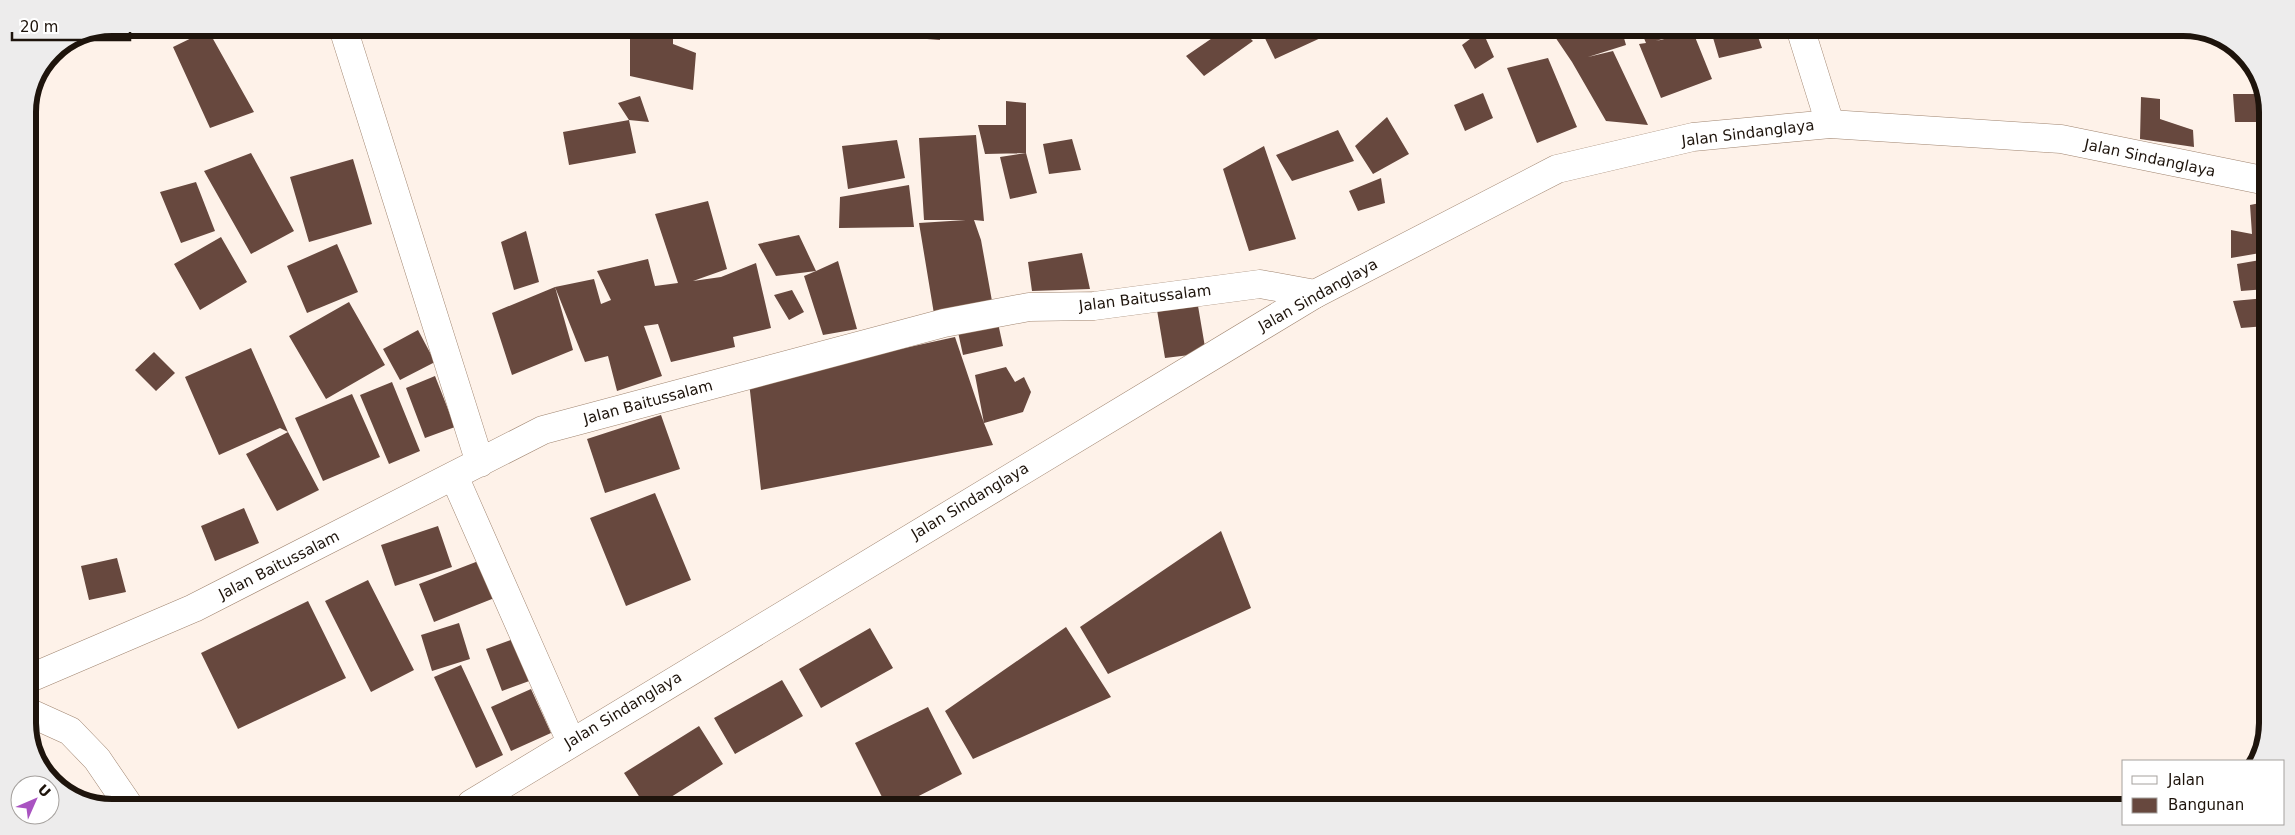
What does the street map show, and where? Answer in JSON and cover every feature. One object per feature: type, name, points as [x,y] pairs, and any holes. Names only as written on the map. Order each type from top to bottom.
[{"type":"street","points":[[346,36],[480,463]]},
{"type":"street","points":[[1803,36],[1830,124]]},
{"type":"street","name":"Jalan Sindanglaya","points":[[479,799],[1315,294],[1557,169],[1693,138],[1830,124],[2061,139],[2259,179]]},
{"type":"street","name":"Jalan Baitussalam","points":[[36,676],[194,608],[543,430],[944,323],[1029,306],[1094,306],[1260,284],[1315,294]]},
{"type":"street","points":[[454,476],[571,742]]},
{"type":"street","points":[[36,716],[70,731],[97,759],[124,799]]},
{"type":"building","points":[[196,36],[211,36],[254,112],[210,128],[173,47]]},
{"type":"building","points":[[630,36],[673,36],[673,44],[696,53],[693,90],[630,76]]},
{"type":"building","points":[[888,36],[940,36],[940,40]]},
{"type":"building","points":[[1215,36],[1248,36],[1253,41],[1204,76],[1186,56]]},
{"type":"building","points":[[1264,36],[1325,36],[1275,59]]},
{"type":"building","points":[[1474,36],[1485,36],[1494,57],[1475,69],[1462,45]]},
{"type":"building","points":[[1554,36],[1623,36],[1626,45],[1588,57],[1613,51],[1648,125],[1606,121],[1572,62]]},
{"type":"building","points":[[1643,36],[1672,36],[1656,41],[1677,36],[1695,36],[1712,79],[1661,98],[1639,44],[1646,43]]},
{"type":"building","points":[[1712,36],[1758,36],[1762,48],[1719,58]]},
{"type":"building","points":[[1548,58],[1577,127],[1537,143],[1507,68]]},
{"type":"building","points":[[1483,93],[1493,118],[1465,131],[1454,105]]},
{"type":"building","points":[[2233,94],[2256,94],[2259,108],[2258,122],[2235,122]]},
{"type":"building","points":[[640,96],[649,122],[629,120],[618,103]]},
{"type":"building","points":[[2141,97],[2160,99],[2160,119],[2193,130],[2194,147],[2140,139]]},
{"type":"building","points":[[1006,101],[1026,103],[1026,153],[985,154],[978,125],[1006,125]]},
{"type":"building","points":[[1387,117],[1409,154],[1373,174],[1355,146]]},
{"type":"building","points":[[629,120],[636,153],[569,165],[563,132]]},
{"type":"building","points":[[1338,130],[1354,161],[1292,181],[1276,155]]},
{"type":"building","points":[[976,135],[984,221],[974,220],[981,240],[992,301],[934,314],[919,223],[966,220],[924,220],[919,138]]},
{"type":"building","points":[[1072,139],[1081,170],[1049,174],[1043,144]]},
{"type":"building","points":[[897,140],[905,178],[848,189],[842,146]]},
{"type":"building","points":[[1264,146],[1296,239],[1249,251],[1223,169]]},
{"type":"building","points":[[251,153],[294,231],[251,254],[204,171]]},
{"type":"building","points":[[1026,153],[1037,193],[1010,199],[1000,157]]},
{"type":"building","points":[[353,159],[372,224],[309,242],[290,177]]},
{"type":"building","points":[[1381,178],[1385,203],[1358,211],[1349,191]]},
{"type":"building","points":[[196,182],[215,231],[181,243],[160,192]]},
{"type":"building","points":[[909,185],[914,227],[839,228],[840,197]]},
{"type":"building","points":[[708,201],[727,269],[693,281],[721,277],[756,263],[771,328],[733,337],[735,347],[671,362],[658,324],[644,326],[662,376],[617,391],[608,356],[585,362],[555,287],[594,279],[601,304],[611,300],[597,271],[648,259],[655,286],[678,283],[655,214]]},
{"type":"building","points":[[2259,203],[2259,253],[2231,258],[2231,230],[2252,234],[2250,205]]},
{"type":"building","points":[[526,231],[539,282],[514,290],[501,242]]},
{"type":"building","points":[[799,235],[816,271],[776,276],[758,244]]},
{"type":"building","points":[[221,237],[247,282],[200,310],[174,264]]},
{"type":"building","points":[[337,244],[358,292],[307,313],[287,266]]},
{"type":"building","points":[[1082,253],[1090,289],[1032,291],[1028,262]]},
{"type":"building","points":[[2259,260],[2259,290],[2241,291],[2237,264]]},
{"type":"building","points":[[838,261],[857,329],[823,335],[804,276]]},
{"type":"building","points":[[555,287],[573,350],[512,375],[492,313]]},
{"type":"building","points":[[792,290],[804,312],[789,320],[774,295]]},
{"type":"building","points":[[2259,299],[2259,327],[2241,328],[2233,301]]},
{"type":"building","points":[[1197,300],[1206,353],[1165,358],[1156,304]]},
{"type":"building","points":[[349,302],[385,365],[326,399],[289,336]]},
{"type":"building","points":[[996,314],[1003,346],[963,355],[956,323]]},
{"type":"building","points":[[418,330],[435,362],[400,380],[383,349]]},
{"type":"building","points":[[955,337],[993,445],[761,490],[749,382]]},
{"type":"building","points":[[251,348],[288,432],[280,428],[219,455],[185,377]]},
{"type":"building","points":[[154,352],[175,373],[156,391],[135,370]]},
{"type":"building","points":[[1006,367],[1015,382],[1024,377],[1031,392],[1023,412],[984,423],[975,375]]},
{"type":"building","points":[[435,376],[455,427],[425,438],[406,388]]},
{"type":"building","points":[[392,382],[420,451],[389,464],[360,395]]},
{"type":"building","points":[[352,394],[380,457],[323,481],[295,418]]},
{"type":"building","points":[[661,415],[680,469],[605,493],[587,439]]},
{"type":"building","points":[[288,432],[319,490],[277,511],[246,454]]},
{"type":"building","points":[[655,493],[691,580],[626,606],[590,518]]},
{"type":"building","points":[[244,508],[259,543],[215,561],[201,526]]},
{"type":"building","points":[[438,526],[452,567],[395,586],[381,545]]},
{"type":"building","points":[[1221,531],[1251,608],[1108,674],[1080,627]]},
{"type":"building","points":[[117,558],[126,592],[89,600],[81,566]]},
{"type":"building","points":[[481,560],[497,597],[434,622],[419,584]]},
{"type":"building","points":[[368,580],[414,670],[371,692],[325,601]]},
{"type":"building","points":[[308,601],[346,678],[238,729],[201,653]]},
{"type":"building","points":[[459,623],[470,659],[432,671],[421,635]]},
{"type":"building","points":[[1066,627],[1111,697],[973,759],[945,711]]},
{"type":"building","points":[[870,628],[893,668],[821,708],[799,669]]},
{"type":"building","points":[[516,638],[532,680],[502,691],[486,649]]},
{"type":"building","points":[[461,665],[503,755],[476,768],[434,677]]},
{"type":"building","points":[[782,680],[803,716],[735,754],[714,718]]},
{"type":"building","points":[[531,689],[551,733],[511,751],[491,707]]},
{"type":"building","points":[[928,707],[962,774],[913,799],[883,799],[855,743]]},
{"type":"building","points":[[699,726],[723,764],[668,799],[641,799],[624,773]]}]
